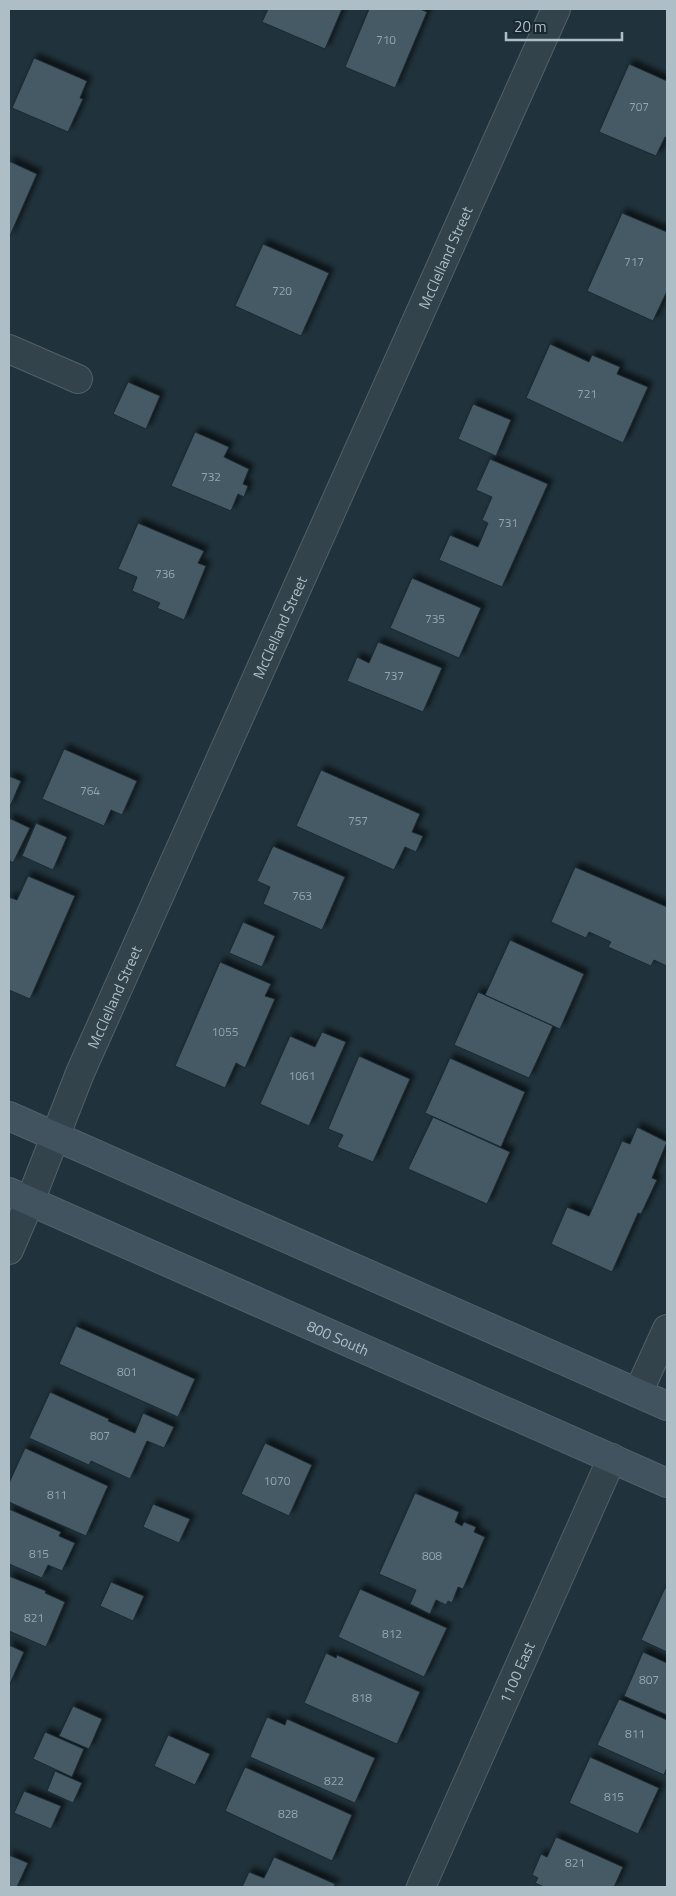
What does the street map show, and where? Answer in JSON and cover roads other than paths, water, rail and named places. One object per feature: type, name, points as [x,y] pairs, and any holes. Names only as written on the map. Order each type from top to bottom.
[{"type":"main road","points":[[9,1116],[667,1406]]},
{"type":"main road","name":"800 South","points":[[19,1196],[667,1483]]},
{"type":"street","name":"McClelland Street","points":[[9,1250],[19,1196],[55,1136],[84,1064],[556,9]]},
{"type":"street","points":[[9,349],[78,379]]},
{"type":"street","points":[[638,1393],[667,1329]]},
{"type":"street","name":"1100 East","points":[[421,1887],[612,1458]]}]
